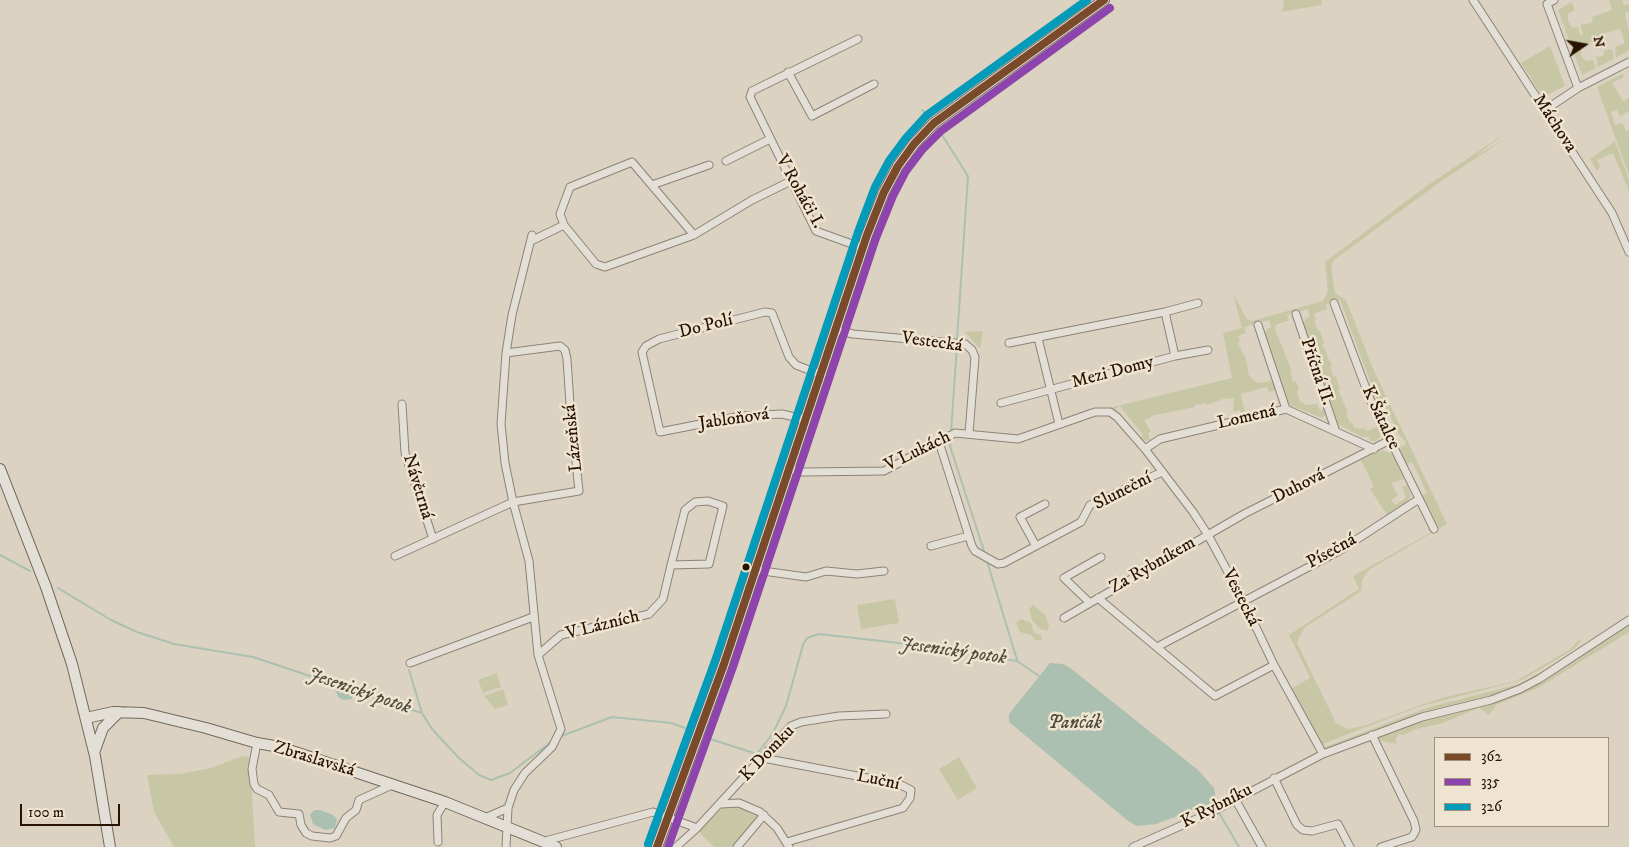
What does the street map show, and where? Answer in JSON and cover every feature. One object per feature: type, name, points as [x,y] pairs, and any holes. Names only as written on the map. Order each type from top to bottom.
[{"type":"main road","points":[[656,847],[756,570],[863,248],[884,192],[898,166],[914,144],[934,123],[1104,0]]},
{"type":"main road","points":[[0,469],[60,625],[95,756],[110,847]]},
{"type":"main road","points":[[86,718],[119,712],[144,713],[206,728],[257,744]]},
{"type":"main road","points":[[95,756],[100,733],[106,723],[119,712]]},
{"type":"main road","name":"Zbraslavská","points":[[257,744],[280,747],[445,802],[556,847]]},
{"type":"street","name":"Máchova","points":[[1473,0],[1612,213],[1629,252]]},
{"type":"street","points":[[1554,0],[1546,4],[1578,88]]},
{"type":"street","name":"V Roháči I.","points":[[858,39],[752,91],[750,97],[818,233],[863,248]]},
{"type":"street","points":[[1545,110],[1578,88],[1629,62]]},
{"type":"street","points":[[788,72],[812,116],[874,84]]},
{"type":"street","name":"V Roháči I.","points":[[726,161],[770,139]]},
{"type":"street","points":[[694,235],[632,162],[576,182],[570,187],[560,214],[564,225],[596,264],[601,267],[610,266],[694,235],[752,200],[791,181]]},
{"type":"street","points":[[652,185],[708,165]]},
{"type":"street","points":[[506,847],[508,808],[514,790],[525,773],[552,747],[561,729],[538,655],[529,561],[513,502],[505,463],[501,424],[506,353],[512,315],[532,238],[564,225]]},
{"type":"street","name":"K Šátalce","points":[[1334,302],[1361,377],[1434,529]]},
{"type":"street","points":[[1009,343],[1165,312],[1198,303]]},
{"type":"street","name":"Do Polí","points":[[660,432],[642,352],[646,346],[659,339],[764,312],[772,314],[789,357],[796,365],[822,375]]},
{"type":"street","name":"Mezi Domy","points":[[1165,312],[1175,356]]},
{"type":"street","name":"Příčná II.","points":[[1296,314],[1335,429]]},
{"type":"street","points":[[1258,325],[1286,409]]},
{"type":"street","name":"Vestecká","points":[[836,330],[853,334],[958,343],[972,350],[975,357],[969,434]]},
{"type":"street","name":"Mezi Domy","points":[[1038,338],[1060,424]]},
{"type":"street","name":"Lázeňská","points":[[506,353],[560,346],[564,350],[567,359],[579,491],[513,502]]},
{"type":"street","name":"Mezi Domy","points":[[1001,403],[1175,356],[1208,350]]},
{"type":"street","name":"Návětrná","points":[[402,404],[405,453],[433,539]]},
{"type":"street","name":"Lomená","points":[[1145,449],[1160,440],[1286,409],[1335,429],[1374,449]]},
{"type":"street","name":"V Lukách","points":[[790,469],[803,472],[884,471],[955,433],[1018,438],[1095,412],[1110,412],[1117,417],[1145,449]]},
{"type":"street","name":"Jabloňová","points":[[660,432],[741,416],[782,414],[807,420]]},
{"type":"street","name":"Duhová","points":[[1208,535],[1244,514],[1390,440]]},
{"type":"street","name":"Sluneční","points":[[939,442],[968,536],[975,551],[1001,565],[1081,522],[1090,506],[1162,472]]},
{"type":"street","name":"Vestecká","points":[[1145,449],[1208,535],[1243,600],[1274,665],[1323,754]]},
{"type":"street","name":"Písečná","points":[[1243,600],[1339,551],[1419,499]]},
{"type":"street","name":"V Lázních","points":[[538,655],[561,635],[649,614],[663,599],[671,565],[685,510],[695,502],[708,501],[723,506],[709,564],[671,565]]},
{"type":"street","name":"Návětrná","points":[[395,556],[513,502]]},
{"type":"street","points":[[1036,546],[1020,517],[1045,504]]},
{"type":"street","name":"Za Rybníkem","points":[[1064,618],[1208,535]]},
{"type":"street","points":[[931,546],[968,536]]},
{"type":"street","name":"Za Rybníkem","points":[[1089,602],[1064,578],[1101,557]]},
{"type":"street","points":[[756,570],[806,578],[826,571],[857,574],[884,571]]},
{"type":"street","name":"Za Rybníkem","points":[[1098,598],[1215,696],[1274,665]]},
{"type":"street","points":[[1157,647],[1243,600]]},
{"type":"street","points":[[410,663],[534,617]]},
{"type":"street","name":"K Rybníku","points":[[1133,847],[1212,812],[1323,754],[1422,717],[1491,700],[1520,689],[1540,679],[1629,620]]},
{"type":"street","name":"K Domku","points":[[676,847],[697,828],[763,758],[786,730],[795,724],[839,716],[886,714]]},
{"type":"street","points":[[1372,736],[1414,821],[1416,830],[1412,837],[1381,847]]},
{"type":"street","name":"Zbraslavská","points":[[257,744],[252,769],[254,784],[257,789],[269,795],[279,812],[298,814],[301,825],[306,833],[312,836],[330,838],[336,836],[346,818],[356,810],[360,800],[392,785]]},
{"type":"street","name":"Luční","points":[[763,758],[899,784],[911,790],[910,798],[903,808],[788,845]]},
{"type":"street","name":"K Rybníku","points":[[1274,778],[1297,825],[1303,830],[1312,831],[1338,824],[1350,847]]},
{"type":"street","points":[[1235,799],[1262,847]]},
{"type":"street","points":[[438,842],[437,815],[445,802]]},
{"type":"street","points":[[719,804],[739,803],[764,815],[788,845]]},
{"type":"street","points":[[485,818],[508,808]]},
{"type":"street","points":[[545,841],[653,812],[697,828]]},
{"type":"street","points":[[737,847],[764,815]]},
{"type":"green space","points":[[1283,0],[1321,0],[1321,3],[1323,0],[1321,5],[1281,12],[1284,5]]},
{"type":"green space","points":[[1609,0],[1622,0],[1624,5],[1629,4],[1629,12],[1625,13],[1629,32],[1629,50],[1616,58],[1615,47],[1625,43],[1620,29],[1602,34],[1601,40],[1598,41],[1596,38],[1593,40],[1593,43],[1589,42],[1589,44],[1581,47],[1581,56],[1586,61],[1593,60],[1596,68],[1582,75],[1558,10],[1572,2],[1575,10],[1568,14],[1568,21],[1573,28],[1578,27],[1580,35],[1583,34],[1580,25],[1591,23],[1592,17],[1612,10]]},
{"type":"green space","points":[[1550,46],[1565,86],[1543,97],[1521,63]]},
{"type":"green space","points":[[1612,49],[1614,59],[1598,67],[1596,57],[1603,56],[1605,50]]},
{"type":"green space","points":[[1622,74],[1624,77],[1612,83],[1623,101],[1629,98],[1629,113],[1628,111],[1620,117],[1617,109],[1611,112],[1615,125],[1622,123],[1626,131],[1629,130],[1629,175],[1597,87]]},
{"type":"green space","points":[[1506,133],[1474,157],[1508,137],[1440,182],[1334,260],[1331,267],[1335,293],[1346,300],[1374,371],[1447,524],[1369,570],[1362,580],[1361,591],[1304,628],[1297,643],[1336,723],[1348,729],[1367,725],[1445,697],[1516,681],[1569,650],[1580,639],[1581,642],[1571,651],[1522,680],[1418,707],[1320,745],[1292,688],[1310,678],[1289,635],[1359,589],[1353,576],[1439,528],[1422,495],[1427,493],[1412,462],[1407,464],[1399,448],[1406,444],[1405,441],[1399,435],[1385,405],[1380,407],[1340,300],[1326,304],[1327,309],[1314,314],[1316,320],[1314,321],[1318,331],[1320,330],[1324,343],[1322,344],[1332,366],[1330,367],[1334,377],[1336,376],[1340,389],[1338,390],[1348,412],[1346,413],[1350,423],[1352,422],[1354,428],[1366,429],[1367,431],[1378,426],[1381,435],[1376,441],[1370,441],[1368,437],[1362,437],[1338,424],[1304,325],[1305,319],[1310,316],[1308,309],[1287,315],[1289,320],[1276,325],[1275,329],[1292,371],[1290,372],[1293,382],[1296,381],[1300,402],[1307,405],[1317,404],[1320,411],[1325,409],[1325,415],[1322,418],[1289,403],[1265,335],[1266,330],[1271,327],[1269,320],[1244,327],[1246,333],[1238,336],[1240,342],[1238,343],[1246,359],[1249,376],[1257,383],[1273,381],[1276,388],[1276,390],[1269,392],[1267,387],[1241,394],[1245,414],[1241,415],[1240,410],[1233,412],[1234,398],[1226,398],[1206,405],[1206,403],[1195,405],[1195,407],[1151,416],[1151,418],[1144,420],[1151,432],[1148,433],[1150,440],[1146,441],[1140,438],[1143,435],[1120,406],[1113,411],[1109,408],[1232,378],[1223,333],[1242,328],[1233,293],[1246,318],[1252,321],[1323,301],[1328,291],[1325,262],[1425,187]]},
{"type":"green space","points":[[1615,141],[1629,180],[1629,191],[1613,153],[1597,160],[1600,166],[1597,171],[1590,159]]},
{"type":"green space","points":[[983,331],[980,349],[965,332]]},
{"type":"green space","points":[[1382,450],[1392,454],[1404,479],[1391,483],[1398,495],[1391,500],[1395,505],[1406,498],[1402,487],[1407,485],[1411,495],[1407,502],[1387,515],[1370,489],[1374,487],[1361,460]]},
{"type":"green space","points":[[895,599],[899,623],[861,629],[857,605]]},
{"type":"green space","points":[[1033,605],[1045,615],[1049,626],[1047,631],[1040,629],[1032,620],[1029,609]]},
{"type":"green space","points":[[1021,619],[1031,623],[1034,633],[1041,635],[1042,640],[1036,640],[1031,635],[1020,632],[1016,623]]},
{"type":"green space","points":[[1629,624],[1629,632],[1538,688],[1496,705],[1489,715],[1479,708],[1440,724],[1416,729],[1404,735],[1399,734],[1396,738],[1397,744],[1378,740],[1378,736],[1413,723],[1507,696]]},
{"type":"green space","points":[[1573,654],[1537,677],[1502,693],[1453,706],[1328,750],[1323,748],[1426,708],[1519,684]]},
{"type":"green space","points":[[497,673],[501,687],[483,693],[478,680]]},
{"type":"green space","points":[[503,689],[508,705],[495,709],[484,696]]},
{"type":"green space","points":[[242,756],[250,757],[255,847],[174,847],[154,812],[147,775],[180,774],[211,768]]},
{"type":"green space","points":[[959,757],[977,788],[958,800],[939,769]]},
{"type":"green space","points":[[725,806],[743,808],[758,817],[733,847],[714,847],[698,831]]},
{"type":"water","name":"Pančák","points":[[1050,663],[1063,664],[1069,667],[1198,770],[1214,788],[1216,800],[1213,803],[1156,824],[1137,826],[1128,821],[1009,722],[1009,714]]},
{"type":"water","points":[[334,681],[351,687],[353,692],[352,699],[344,700],[339,698],[332,683]]},
{"type":"water","points":[[314,810],[320,810],[333,815],[337,819],[335,828],[325,830],[313,824],[310,815]]},
{"type":"waterway","points":[[922,110],[930,118]]},
{"type":"waterway","points":[[937,127],[968,176],[957,340]]},
{"type":"waterway","points":[[951,432],[957,345]]},
{"type":"waterway","points":[[951,437],[950,446],[985,554]]},
{"type":"waterway","name":"Jesenický potok","points":[[0,555],[30,571]]},
{"type":"waterway","points":[[987,561],[1017,660]]},
{"type":"waterway","name":"Jesenický potok","points":[[58,588],[111,620],[137,632],[174,644],[253,657],[334,684]]},
{"type":"waterway","name":"Jesenický potok","points":[[707,738],[757,754],[773,733],[786,706],[803,645],[807,638],[819,634],[908,644],[1017,661],[1039,676]]},
{"type":"waterway","points":[[409,670],[422,713]]},
{"type":"waterway","name":"Jesenický potok","points":[[352,691],[422,713],[432,729],[459,758],[479,775],[491,780],[510,773],[551,742]]},
{"type":"waterway","name":"Jesenický potok","points":[[559,737],[612,717],[672,723],[690,730]]},
{"type":"waterway","name":"Jesenický potok","points":[[1218,811],[1239,847]]},
{"type":"transit line","name":"326","points":[[648,844],[715,661],[858,232],[875,187],[889,161],[906,138],[927,115],[1087,0]]},
{"type":"transit line","name":"362","points":[[657,847],[724,664],[867,235],[884,192],[898,166],[914,144],[934,123],[1104,0]]},
{"type":"transit line","name":"335","points":[[668,847],[733,667],[876,238],[893,196],[906,171],[922,150],[941,131],[1110,8]]}]
